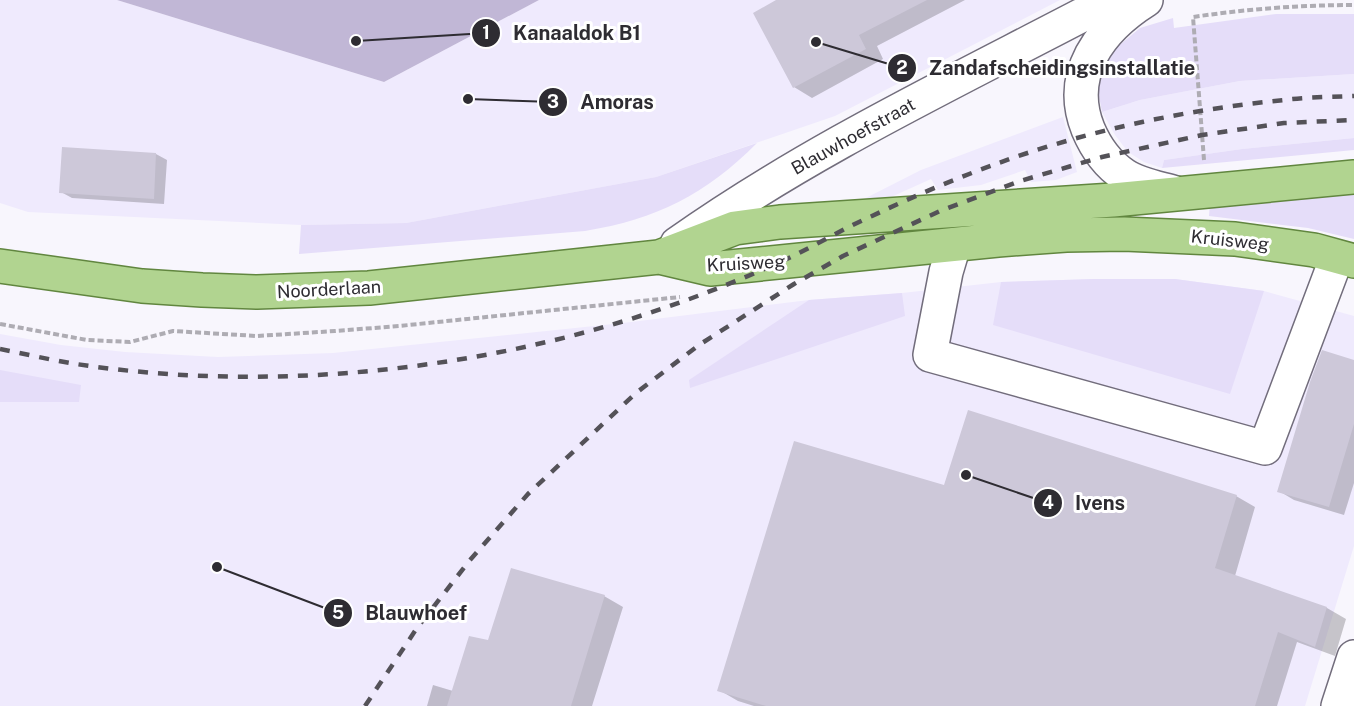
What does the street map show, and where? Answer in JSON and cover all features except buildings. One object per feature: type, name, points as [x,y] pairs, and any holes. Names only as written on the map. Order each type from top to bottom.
[{"type":"main road","name":"Kruisweg","points":[[659,258],[735,228],[780,222],[1113,200],[1354,177]]},
{"type":"main road","name":"Kruisweg","points":[[659,258],[710,269],[1066,235],[1178,235],[1235,239],[1314,250],[1346,259]]},
{"type":"main road","name":"Noorderlaan","points":[[0,266],[142,286],[258,292],[369,288],[659,258]]},
{"type":"street","name":"Blauwhoefstraat","points":[[659,258],[723,212],[809,158],[1082,15],[1121,0]]},
{"type":"street","points":[[1146,0],[1109,28],[1089,57],[1080,89],[1082,114],[1102,157],[1125,176],[1147,185],[1190,192]]},
{"type":"street","points":[[954,245],[946,273],[930,355],[1266,448],[1346,259]]},
{"type":"street","points":[[1338,706],[1354,657]]},
{"type":"path","points":[[1190,192],[1205,174],[1193,17],[1241,10],[1304,5],[1354,5]]},
{"type":"path","points":[[0,324],[87,340],[130,342],[173,331],[257,336],[335,331],[591,308],[688,296]]},
{"type":"shaded area","points":[[0,0],[117,0],[384,82],[539,0],[1060,0],[835,116],[656,177],[406,223],[301,225],[28,212],[0,203]]},
{"type":"shaded area","points":[[117,0],[539,0],[384,82]]},
{"type":"shaded area","points":[[1276,14],[1354,14],[1354,74],[1240,81],[1140,100],[1102,112],[1098,91],[1103,70],[1116,48],[1140,28],[1173,18],[1174,28]]},
{"type":"shaded area","points":[[1354,74],[1354,138],[1242,149],[1164,160],[1162,168],[1144,162],[1128,152],[1102,112],[1140,100],[1240,81]]},
{"type":"shaded area","points":[[1063,117],[1077,172],[1056,180],[1031,182],[1025,170],[981,185],[938,190],[931,179],[889,198],[858,202],[921,170]]},
{"type":"shaded area","points":[[1354,138],[1354,150],[1162,168],[1164,160],[1242,149]]},
{"type":"shaded area","points":[[757,143],[699,191],[657,212],[611,226],[585,231],[299,254],[301,225],[406,223],[656,177]]},
{"type":"shaded area","points":[[1354,187],[1354,239],[1308,228],[1209,216],[1210,203]]},
{"type":"shaded area","points":[[1175,279],[1264,291],[1354,316],[1354,546],[1305,706],[0,706],[0,334],[61,345],[125,352],[218,357],[333,353],[623,323],[809,300],[1001,282]]},
{"type":"shaded area","points":[[1175,279],[1264,291],[1230,394],[993,325],[1001,282]]},
{"type":"shaded area","points":[[902,293],[905,316],[690,388],[689,380],[809,300]]},
{"type":"shaded area","points":[[0,370],[81,385],[79,402],[0,402]]},
{"type":"railway","points":[[0,349],[76,364],[146,372],[217,376],[289,376],[361,372],[432,364],[503,351],[572,336],[640,316],[727,285],[802,252],[860,221],[933,188],[1065,141],[1138,123],[1211,109],[1293,99],[1354,96]]},
{"type":"railway","points":[[365,706],[417,628],[470,560],[528,494],[636,393],[699,345],[794,284],[843,256],[940,211],[1020,181],[1102,157],[1202,135],[1284,123],[1354,120]]},
{"type":"place","name":"Kanaaldok B1","points":[[356,41]]},
{"type":"place","name":"Zandafscheidingsinstallatie","points":[[816,42]]},
{"type":"place","name":"Amoras","points":[[468,99]]},
{"type":"place","name":"Ivens","points":[[966,475]]},
{"type":"place","name":"Blauwhoef","points":[[217,567]]}]
